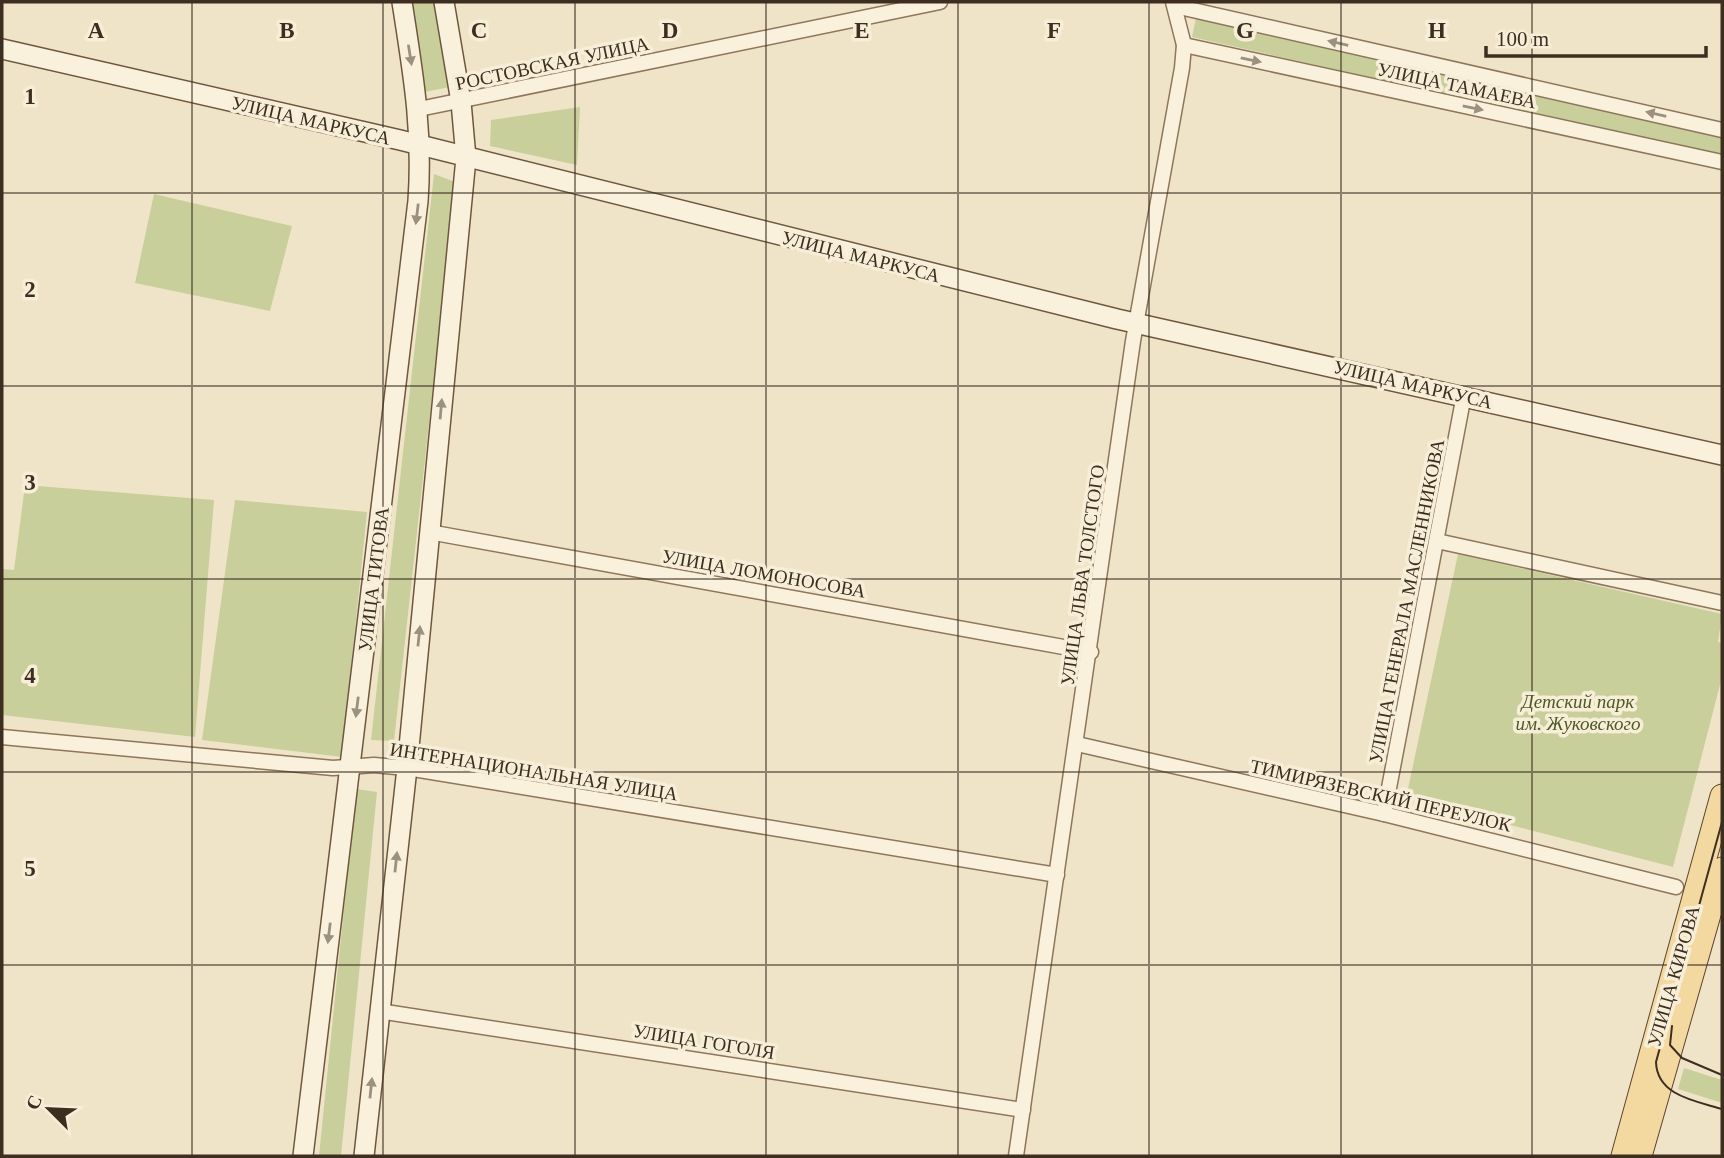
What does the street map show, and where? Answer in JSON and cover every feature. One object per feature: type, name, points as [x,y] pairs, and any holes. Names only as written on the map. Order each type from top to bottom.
[{"type":"main road","name":"УЛИЦА КИРОВА","points":[[1623,1156],[1722,796]]},
{"type":"main road","name":"УЛИЦА КИРОВА","points":[[1640,1156],[1722,869]]},
{"type":"street","name":"УЛИЦА ТИТОВА","points":[[303,1156],[418,201],[422,146],[419,109],[402,2]]},
{"type":"street","points":[[364,1156],[407,768],[466,158],[461,102],[444,2]]},
{"type":"street","name":"РОСТОВСКАЯ УЛИЦА","points":[[419,109],[940,2]]},
{"type":"street","name":"УЛИЦА ЛЬВА ТОЛСТОГО","points":[[1016,1156],[1091,652],[1136,323],[1184,45],[1174,4]]},
{"type":"street","name":"УЛИЦА ТАМАЕВА","points":[[1174,4],[1722,130]]},
{"type":"street","name":"УЛИЦА ТАМАЕВА","points":[[1184,45],[1722,162]]},
{"type":"street","name":"УЛИЦА МАРКУСА","points":[[2,49],[422,146],[1136,323],[1722,455]]},
{"type":"street","name":"УЛИЦА ГЕНЕРАЛА МАСЛЕННИКОВА","points":[[1384,814],[1464,395]]},
{"type":"street","name":"УЛИЦА ЛОМОНОСОВА","points":[[429,532],[1091,652]]},
{"type":"street","points":[[1437,541],[1722,603]]},
{"type":"street","name":"ИНТЕРНАЦИОНАЛЬНАЯ УЛИЦА","points":[[2,737],[333,768],[374,765],[407,768],[1057,875]]},
{"type":"street","name":"ТИМИРЯЗЕВСКИЙ ПЕРЕУЛОК","points":[[1077,744],[1384,814],[1676,887]]},
{"type":"street","name":"УЛИЦА ГОГОЛЯ","points":[[379,1011],[1023,1110]]},
{"type":"green space","points":[[412,2],[437,2],[450,87],[425,92]]},
{"type":"green space","points":[[1196,18],[1722,138],[1722,157],[1192,37]]},
{"type":"green space","points":[[580,107],[577,165],[490,146],[491,120]]},
{"type":"green space","points":[[434,174],[455,182],[394,741],[371,740]]},
{"type":"green space","points":[[154,194],[292,226],[270,311],[135,283]]},
{"type":"green space","points":[[25,485],[214,500],[195,737],[2,715],[2,569],[14,570]]},
{"type":"green space","points":[[235,500],[367,512],[342,757],[202,740]]},
{"type":"green space","name":"Детский парк им. Жуковского","points":[[1458,554],[1722,614],[1718,642],[1722,643],[1722,677],[1673,867],[1406,798]]},
{"type":"green space","points":[[356,789],[377,792],[341,1156],[319,1156]]},
{"type":"green space","points":[[1684,1068],[1722,1080],[1722,1103],[1678,1089]]},
{"type":"tram line","points":[[1722,822],[1656,1062],[1658,1073],[1670,1090],[1690,1100],[1722,1109]]},
{"type":"tram line","points":[[1672,1026],[1670,1045],[1682,1058],[1722,1075]]}]
